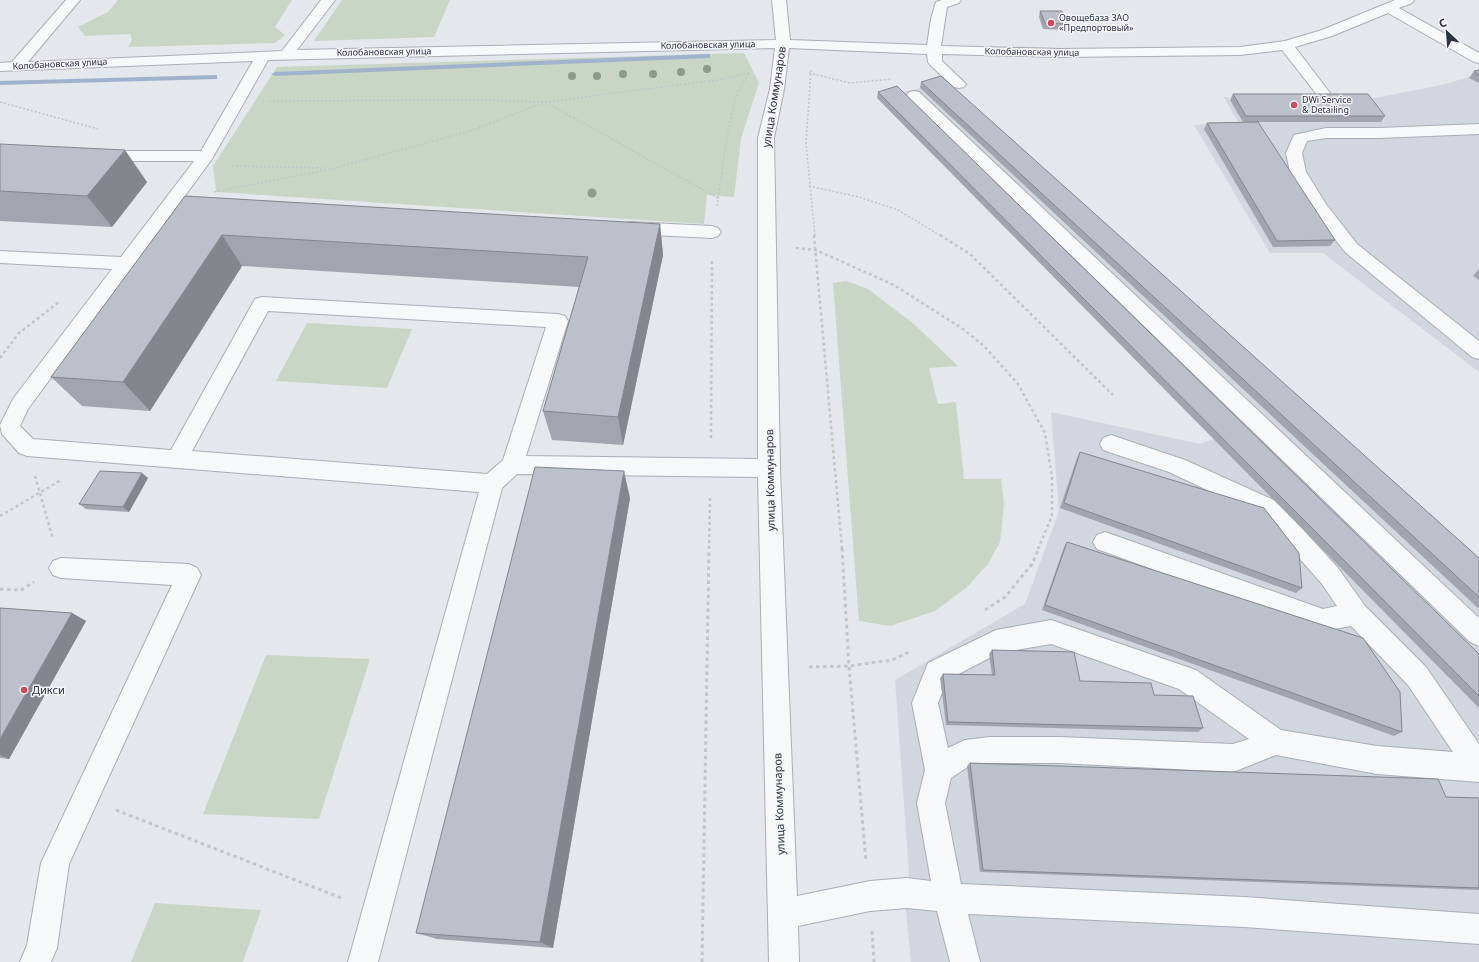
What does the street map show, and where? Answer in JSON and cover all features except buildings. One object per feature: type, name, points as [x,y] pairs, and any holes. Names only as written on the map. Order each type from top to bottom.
[{"type":"street","points":[[16,66],[73,0]]},
{"type":"street","points":[[286,55],[300,39],[328,0]]},
{"type":"street","name":"улица Коммунаров","points":[[779,0],[783,44],[777,89],[766,138],[766,276],[769,468],[784,962]]},
{"type":"street","points":[[954,0],[941,5],[936,24],[934,50],[935,62],[959,84]]},
{"type":"street","name":"Колобановская улица","points":[[0,67],[286,55],[783,44],[1061,53],[1240,51],[1286,45],[1328,33],[1407,0]]},
{"type":"street","points":[[1390,8],[1476,54]]},
{"type":"street","points":[[1286,45],[1323,93]]},
{"type":"street","points":[[263,56],[180,201],[125,263],[20,405],[5,429],[26,447],[492,484]]},
{"type":"street","points":[[914,95],[1479,634]]},
{"type":"street","points":[[1479,129],[1326,134],[1300,138],[1294,153],[1298,172],[1319,207],[1351,248],[1479,352]]},
{"type":"street","points":[[84,156],[206,156]]},
{"type":"street","points":[[617,227],[712,232]]},
{"type":"street","points":[[0,257],[125,263]]},
{"type":"street","points":[[177,459],[262,304],[558,321],[512,465],[492,484],[363,962]]},
{"type":"street","points":[[1111,444],[1177,466],[1270,509],[1330,576],[1356,614],[1417,676],[1479,767]]},
{"type":"street","points":[[512,465],[710,466],[769,468]]},
{"type":"street","points":[[1104,542],[1323,620],[1356,614]]},
{"type":"street","points":[[35,962],[42,948],[55,863],[189,575],[62,568]]},
{"type":"street","points":[[965,962],[948,898],[931,803],[939,770],[925,703],[938,672],[996,642],[1051,632],[1187,679],[1276,742],[1377,760],[1479,767]]},
{"type":"street","points":[[939,770],[965,753],[990,750],[1059,750],[1233,758],[1276,742]]},
{"type":"street","points":[[782,914],[870,896],[907,892],[948,898],[1244,912],[1479,929]]},
{"type":"path","points":[[820,46],[810,73],[806,143],[840,513],[849,666],[870,896],[874,962]]},
{"type":"path","points":[[238,101],[479,100],[545,102],[717,80],[753,72]]},
{"type":"path","points":[[702,962],[710,466],[712,232],[726,142],[734,104],[739,89],[749,73]]},
{"type":"path","points":[[0,102],[104,131],[121,147],[115,156]]},
{"type":"path","points":[[180,201],[331,169],[473,130],[545,102]]},
{"type":"path","points":[[545,102],[718,198]]},
{"type":"path","points":[[206,156],[212,165],[331,169]]},
{"type":"path","points":[[809,186],[859,197],[898,210],[970,254],[1113,395]]},
{"type":"path","points":[[816,250],[894,285],[968,333],[984,346],[1018,384],[1044,433],[1052,477],[1052,516],[1032,564],[1005,597],[980,614]]},
{"type":"path","points":[[26,447],[62,568]]},
{"type":"path","points":[[0,516],[104,453]]},
{"type":"path","points":[[775,667],[849,666],[892,660],[913,650]]},
{"type":"path","points":[[85,798],[376,912]]},
{"type":"shaded area","points":[[1479,74],[1479,372],[1323,253],[1270,253],[1194,125],[1238,122],[1224,97],[1228,97],[1230,100],[1364,100],[1442,85]]},
{"type":"shaded area","points":[[920,88],[1479,570],[1479,962],[911,962],[906,911],[909,873],[895,680],[1025,604],[1059,511],[1051,412],[1200,444],[1214,439],[877,98]]},
{"type":"green space","points":[[118,0],[292,0],[275,27],[285,35],[275,43],[128,47],[132,40],[130,34],[85,36],[78,27],[108,12]]},
{"type":"green space","points":[[342,0],[450,0],[434,37],[314,41]]},
{"type":"green space","points":[[744,53],[759,83],[741,138],[734,197],[707,195],[704,224],[216,192],[213,166],[277,67]]},
{"type":"green space","points":[[846,281],[868,289],[915,325],[958,366],[929,368],[938,404],[956,402],[964,479],[1001,479],[1004,504],[1000,542],[988,564],[966,588],[935,611],[890,626],[859,621],[833,283]]},
{"type":"green space","points":[[307,323],[412,329],[387,388],[276,381]]},
{"type":"green space","points":[[266,655],[370,659],[319,819],[203,814]]},
{"type":"green space","points":[[155,903],[261,910],[243,962],[131,962]]},
{"type":"waterway","points":[[275,74],[707,56]]},
{"type":"waterway","points":[[0,83],[214,77]]},
{"type":"place","name":"Овощебаза ЗАО «Предпортовый»","points":[[1051,23]]},
{"type":"place","name":"DWi Service & Detailing","points":[[1294,105]]},
{"type":"place","name":"Дикси","points":[[24,690]]}]
